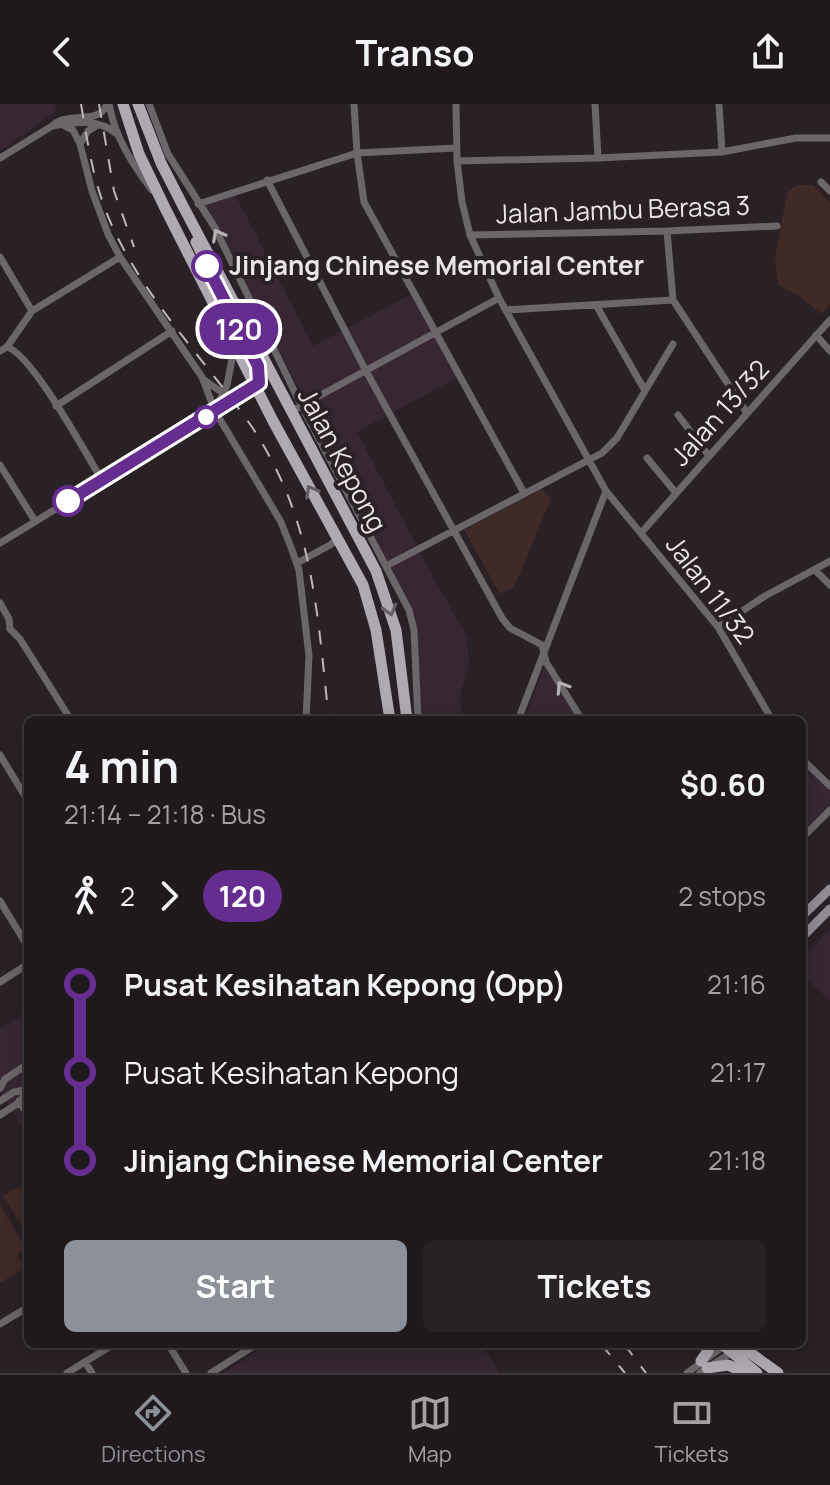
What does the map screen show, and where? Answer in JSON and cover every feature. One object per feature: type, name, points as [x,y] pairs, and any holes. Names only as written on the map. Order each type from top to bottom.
[{"type":"main road","name":"Jalan Kepong","points":[[123,104],[139,154],[165,208],[369,601],[383,665],[389,716]]},
{"type":"main road","name":"Jalan Kepong","points":[[138,104],[161,163],[184,208],[382,568],[396,630],[407,716]]},
{"type":"main road","points":[[184,208],[207,266],[258,366],[260,378],[256,387]]},
{"type":"main road","points":[[806,912],[830,889]]},
{"type":"main road","points":[[806,933],[830,909]]},
{"type":"main road","points":[[730,1348],[757,1373]]},
{"type":"main road","points":[[738,1348],[748,1350],[778,1373]]},
{"type":"main road","points":[[757,1348],[785,1373]]},
{"type":"main road","points":[[703,1367],[728,1365],[746,1373]]},
{"type":"street","points":[[55,125],[56,121],[68,118],[97,116],[108,104]]},
{"type":"street","points":[[108,104],[117,134],[136,168],[165,208]]},
{"type":"street","name":"Jalan Kepong","points":[[149,104],[168,154],[215,228],[296,408]]},
{"type":"street","points":[[354,104],[364,202],[524,493]]},
{"type":"street","name":"Jalan 11/32","points":[[456,104],[457,161],[470,235],[499,298],[606,491],[718,627],[770,716]]},
{"type":"street","points":[[595,104],[598,158]]},
{"type":"street","points":[[719,104],[722,152]]},
{"type":"street","points":[[0,158],[55,125],[76,122],[100,124],[117,134]]},
{"type":"street","points":[[80,144],[88,131],[100,124]]},
{"type":"street","points":[[55,125],[73,130],[80,144],[99,214],[120,257],[202,377],[215,411],[281,522],[297,563],[309,656],[306,716]]},
{"type":"street","points":[[457,161],[722,152],[796,138],[830,138]]},
{"type":"street","points":[[198,204],[357,153],[456,148]]},
{"type":"street","points":[[267,180],[452,531],[510,628],[542,645],[546,662],[580,716]]},
{"type":"street","points":[[821,182],[830,191]]},
{"type":"street","name":"Jalan Jambu Berasa 3","points":[[470,235],[777,226]]},
{"type":"street","points":[[667,231],[673,300],[747,413]]},
{"type":"street","points":[[0,257],[32,311]]},
{"type":"street","points":[[102,480],[21,354],[3,349],[32,311],[120,257]]},
{"type":"street","points":[[296,408],[499,298]]},
{"type":"street","points":[[506,310],[673,300]]},
{"type":"street","points":[[596,305],[644,389]]},
{"type":"street","name":"Jalan 13/32","points":[[641,533],[830,320]]},
{"type":"street","points":[[56,406],[172,331]]},
{"type":"street","points":[[816,335],[830,351]]},
{"type":"street","points":[[418,716],[412,619],[382,568],[602,453],[617,438],[673,344]]},
{"type":"street","points":[[215,411],[224,394],[235,345]]},
{"type":"street","points":[[202,377],[224,394]]},
{"type":"street","points":[[0,543],[256,387]]},
{"type":"street","points":[[678,415],[709,456]]},
{"type":"street","points":[[647,458],[676,493]]},
{"type":"street","points":[[0,465],[35,521]]},
{"type":"street","points":[[520,716],[606,491]]},
{"type":"street","points":[[297,563],[330,545],[335,541],[335,534]]},
{"type":"street","points":[[718,627],[765,596],[830,561]]},
{"type":"street","points":[[815,570],[830,585]]},
{"type":"street","points":[[0,603],[9,619],[10,629],[68,716]]},
{"type":"street","points":[[0,635],[10,629]]},
{"type":"street","points":[[0,755],[24,794]]},
{"type":"street","points":[[806,763],[830,786]]},
{"type":"street","points":[[806,834],[830,810]]},
{"type":"street","points":[[0,901],[24,940]]},
{"type":"street","points":[[0,982],[24,967]]},
{"type":"street","points":[[24,1067],[5,1079],[0,1089],[2,1099],[24,1091]]},
{"type":"street","points":[[14,1092],[24,1108]]},
{"type":"street","points":[[0,1115],[24,1096]]},
{"type":"street","points":[[0,1324],[24,1309]]},
{"type":"street","points":[[67,1373],[108,1348]]},
{"type":"street","points":[[170,1348],[186,1373]]},
{"type":"street","points":[[211,1373],[251,1348]]},
{"type":"street","points":[[687,1373],[703,1367],[726,1348]]},
{"type":"street","points":[[85,1362],[92,1373]]},
{"type":"shaded area","points":[[0,104],[55,104],[56,111],[0,151]]},
{"type":"shaded area","points":[[797,185],[813,185],[830,203],[830,304],[822,314],[778,285],[775,258],[787,193]]},
{"type":"shaded area","points":[[235,194],[313,346],[412,294],[458,377],[357,432],[467,636],[469,663],[460,695],[463,716],[421,716],[417,629],[412,608],[203,205]]},
{"type":"shaded area","points":[[542,489],[551,499],[514,587],[500,594],[464,530]]},
{"type":"shaded area","points":[[544,666],[575,716],[525,716]]},
{"type":"shaded area","points":[[806,769],[830,791],[830,804],[806,828]]},
{"type":"shaded area","points":[[830,929],[830,1001],[806,978],[806,953]]},
{"type":"shaded area","points":[[24,1014],[24,1129],[0,1092],[0,1029]]},
{"type":"shaded area","points":[[19,1186],[24,1194],[24,1225],[22,1226],[3,1196]]},
{"type":"shaded area","points":[[0,1205],[24,1245],[24,1250],[17,1255],[24,1269],[0,1283]]},
{"type":"shaded area","points":[[262,1348],[484,1348],[500,1373],[223,1373]]},
{"type":"railway","points":[[81,104],[96,181],[117,237],[151,294],[252,427],[273,462],[288,497],[300,533],[316,605],[329,716]]},
{"type":"railway","points":[[99,104],[114,191],[134,247]]},
{"type":"railway","points":[[604,1348],[625,1373]]},
{"type":"railway","points":[[627,1348],[646,1373]]},
{"type":"bus line","name":"120","points":[[68,501],[259,383],[258,366],[207,266]]},
{"type":"place","name":"Jinjang Chinese Memorial Center","points":[[207,266]]}]
